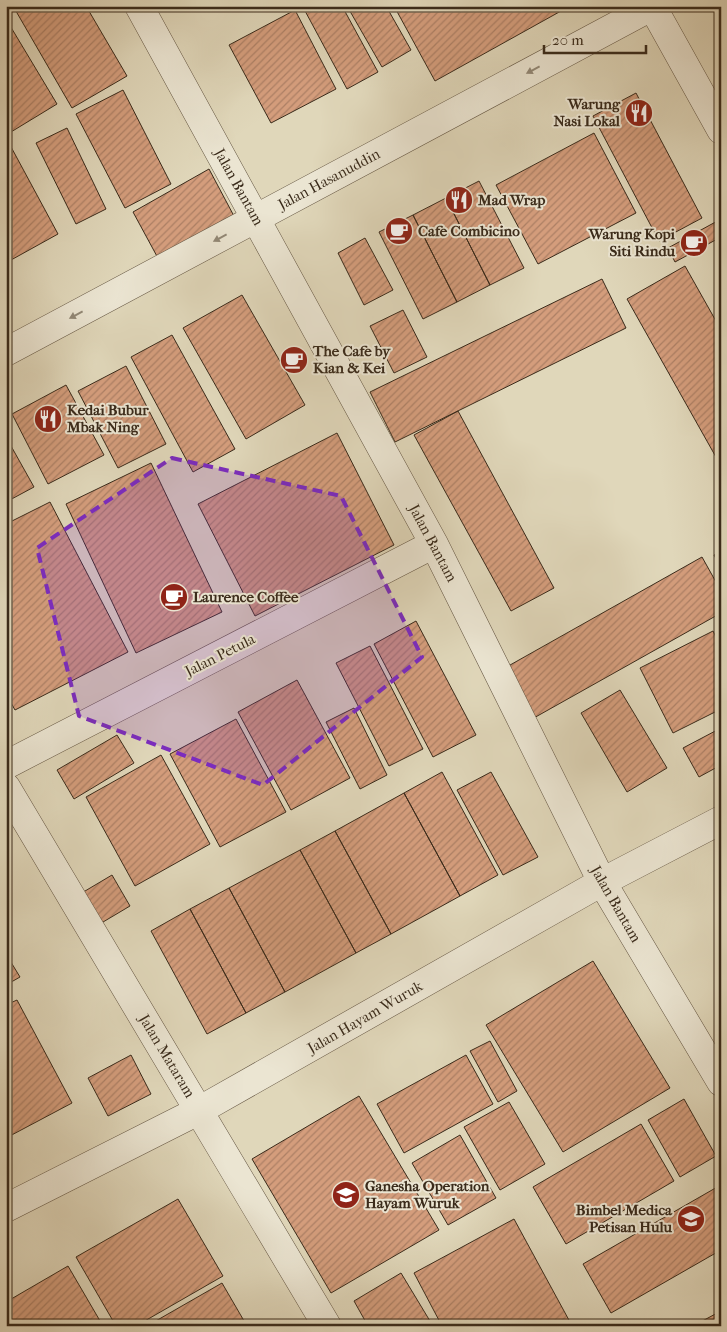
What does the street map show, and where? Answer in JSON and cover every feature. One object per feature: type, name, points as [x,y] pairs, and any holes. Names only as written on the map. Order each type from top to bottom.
[{"type":"street","name":"Jalan Bantam","points":[[139,6],[257,218],[434,544],[602,882],[721,1082]]},
{"type":"street","name":"Jalan Hasanuddin","points":[[6,352],[652,6]]},
{"type":"street","points":[[652,6],[721,130]]},
{"type":"street","name":"Jalan Petula","points":[[6,766],[434,544]]},
{"type":"street","name":"Jalan Mataram","points":[[6,787],[327,1326]]},
{"type":"street","name":"Jalan Hayam Wuruk","points":[[6,1208],[200,1110],[602,882],[721,820]]},
{"type":"highlighted area","points":[[172,458],[341,496],[422,657],[263,785],[79,716],[37,548]]},
{"type":"building","points":[[13,6],[86,6],[127,76],[72,108]]},
{"type":"building","points":[[309,6],[342,6],[378,72],[347,89],[304,9]]},
{"type":"building","points":[[347,6],[386,6],[411,50],[382,67]]},
{"type":"building","points":[[394,6],[570,6],[435,81]]},
{"type":"building","points":[[295,10],[336,89],[271,123],[229,45]]},
{"type":"building","points":[[6,19],[57,104],[6,135]]},
{"type":"building","points":[[123,90],[171,184],[125,208],[76,114]]},
{"type":"building","points":[[636,93],[702,218],[659,241],[593,116]]},
{"type":"building","points":[[67,128],[106,209],[76,224],[36,143]]},
{"type":"building","points":[[594,133],[636,213],[538,264],[496,185]]},
{"type":"building","points":[[10,145],[58,234],[11,260],[6,252],[6,147]]},
{"type":"building","points":[[209,169],[235,218],[159,260],[133,212]]},
{"type":"building","points":[[479,181],[524,268],[490,285],[446,198]]},
{"type":"building","points":[[446,198],[490,285],[457,302],[413,215]]},
{"type":"building","points":[[413,215],[457,302],[423,319],[379,232]]},
{"type":"building","name":"Warung Kopi Siti Rindu","points":[[721,219],[721,237],[675,262],[668,248]]},
{"type":"building","points":[[365,238],[393,290],[364,305],[338,253]]},
{"type":"building","points":[[685,266],[721,330],[721,466],[627,299]]},
{"type":"building","points":[[602,279],[626,328],[395,442],[370,392]]},
{"type":"building","points":[[242,295],[305,405],[246,439],[183,328]]},
{"type":"building","points":[[403,310],[427,357],[394,373],[370,326]]},
{"type":"building","points":[[172,335],[235,449],[193,472],[131,357]]},
{"type":"building","points":[[126,366],[166,444],[118,468],[78,391]]},
{"type":"building","points":[[66,385],[104,455],[48,484],[12,414]]},
{"type":"building","points":[[458,411],[554,588],[511,611],[414,435]]},
{"type":"building","points":[[337,433],[394,545],[255,616],[198,504]]},
{"type":"building","points":[[6,437],[34,487],[6,502]]},
{"type":"building","points":[[151,463],[222,612],[136,653],[66,504]]},
{"type":"building","points":[[50,502],[128,652],[15,710],[6,694],[6,524]]},
{"type":"building","points":[[721,552],[721,568],[714,555]]},
{"type":"building","points":[[702,557],[721,591],[721,613],[532,719],[503,669]]},
{"type":"building","points":[[416,621],[476,735],[433,757],[374,644]]},
{"type":"building","points":[[713,631],[721,647],[721,709],[673,733],[640,668]]},
{"type":"building","points":[[370,646],[423,749],[389,766],[336,663]]},
{"type":"building","points":[[297,680],[350,778],[291,810],[238,712]]},
{"type":"building","points":[[620,690],[667,768],[627,792],[581,713]]},
{"type":"building","points":[[354,708],[387,775],[360,789],[326,722]]},
{"type":"building","points":[[236,719],[286,812],[220,847],[170,754]]},
{"type":"building","points":[[721,728],[721,765],[699,777],[683,748]]},
{"type":"building","points":[[117,735],[134,763],[74,799],[57,770]]},
{"type":"building","points":[[161,755],[210,844],[135,886],[86,797]]},
{"type":"building","points":[[442,772],[498,875],[460,896],[404,793]]},
{"type":"building","points":[[491,772],[538,857],[503,875],[457,790]]},
{"type":"building","points":[[404,793],[460,896],[391,934],[335,831]]},
{"type":"building","points":[[335,831],[391,934],[356,953],[300,850]]},
{"type":"building","points":[[300,850],[356,953],[285,992],[229,888]]},
{"type":"building","points":[[112,875],[130,906],[98,925],[80,894]]},
{"type":"building","points":[[229,888],[285,992],[246,1013],[190,909]]},
{"type":"building","points":[[190,909],[246,1013],[207,1034],[151,931]]},
{"type":"building","points":[[6,954],[20,977],[6,985]]},
{"type":"building","points":[[593,961],[670,1088],[563,1152],[486,1025]]},
{"type":"building","points":[[17,1000],[72,1103],[6,1138],[6,1005]]},
{"type":"building","points":[[490,1041],[517,1091],[498,1102],[470,1051]]},
{"type":"building","points":[[131,1055],[151,1094],[108,1116],[88,1078]]},
{"type":"building","points":[[466,1055],[493,1104],[404,1153],[377,1104]]},
{"type":"building","name":"Ganesha Operation Hayam Wuruk","points":[[359,1096],[439,1230],[331,1293],[252,1159]]},
{"type":"building","points":[[684,1099],[716,1156],[680,1177],[648,1120]]},
{"type":"building","points":[[509,1102],[545,1164],[500,1190],[464,1127]]},
{"type":"building","points":[[641,1124],[674,1181],[566,1244],[533,1187]]},
{"type":"building","points":[[460,1135],[496,1198],[448,1225],[412,1163]]},
{"type":"building","name":"Bimbel Medica Petisan Hulu","points":[[719,1186],[721,1250],[611,1313],[583,1264]]},
{"type":"building","points":[[178,1199],[223,1276],[136,1326],[116,1326],[76,1257]]},
{"type":"building","points":[[514,1219],[570,1322],[564,1326],[442,1326],[414,1273]]},
{"type":"building","points":[[68,1266],[103,1326],[6,1326],[6,1302]]},
{"type":"building","points":[[401,1273],[433,1326],[368,1326],[354,1301]]},
{"type":"building","points":[[222,1283],[247,1326],[147,1326]]},
{"type":"building","points":[[721,1311],[721,1326],[693,1326]]},
{"type":"place","name":"Warung Nasi Lokal","points":[[639,113]]},
{"type":"place","name":"Mad Wrap","points":[[459,200]]},
{"type":"place","name":"Cafe Combicino","points":[[399,231]]},
{"type":"place","name":"Warung Kopi Siti Rindu","points":[[694,243]]},
{"type":"place","name":"The Cafe by Kian & Kei","points":[[294,360]]},
{"type":"place","name":"Kedai Bubur Mbak Ning","points":[[48,419]]},
{"type":"place","name":"Laurence Coffee","points":[[174,597]]},
{"type":"place","name":"Ganesha Operation Hayam Wuruk","points":[[346,1195]]},
{"type":"place","name":"Bimbel Medica Petisan Hulu","points":[[691,1219]]}]
